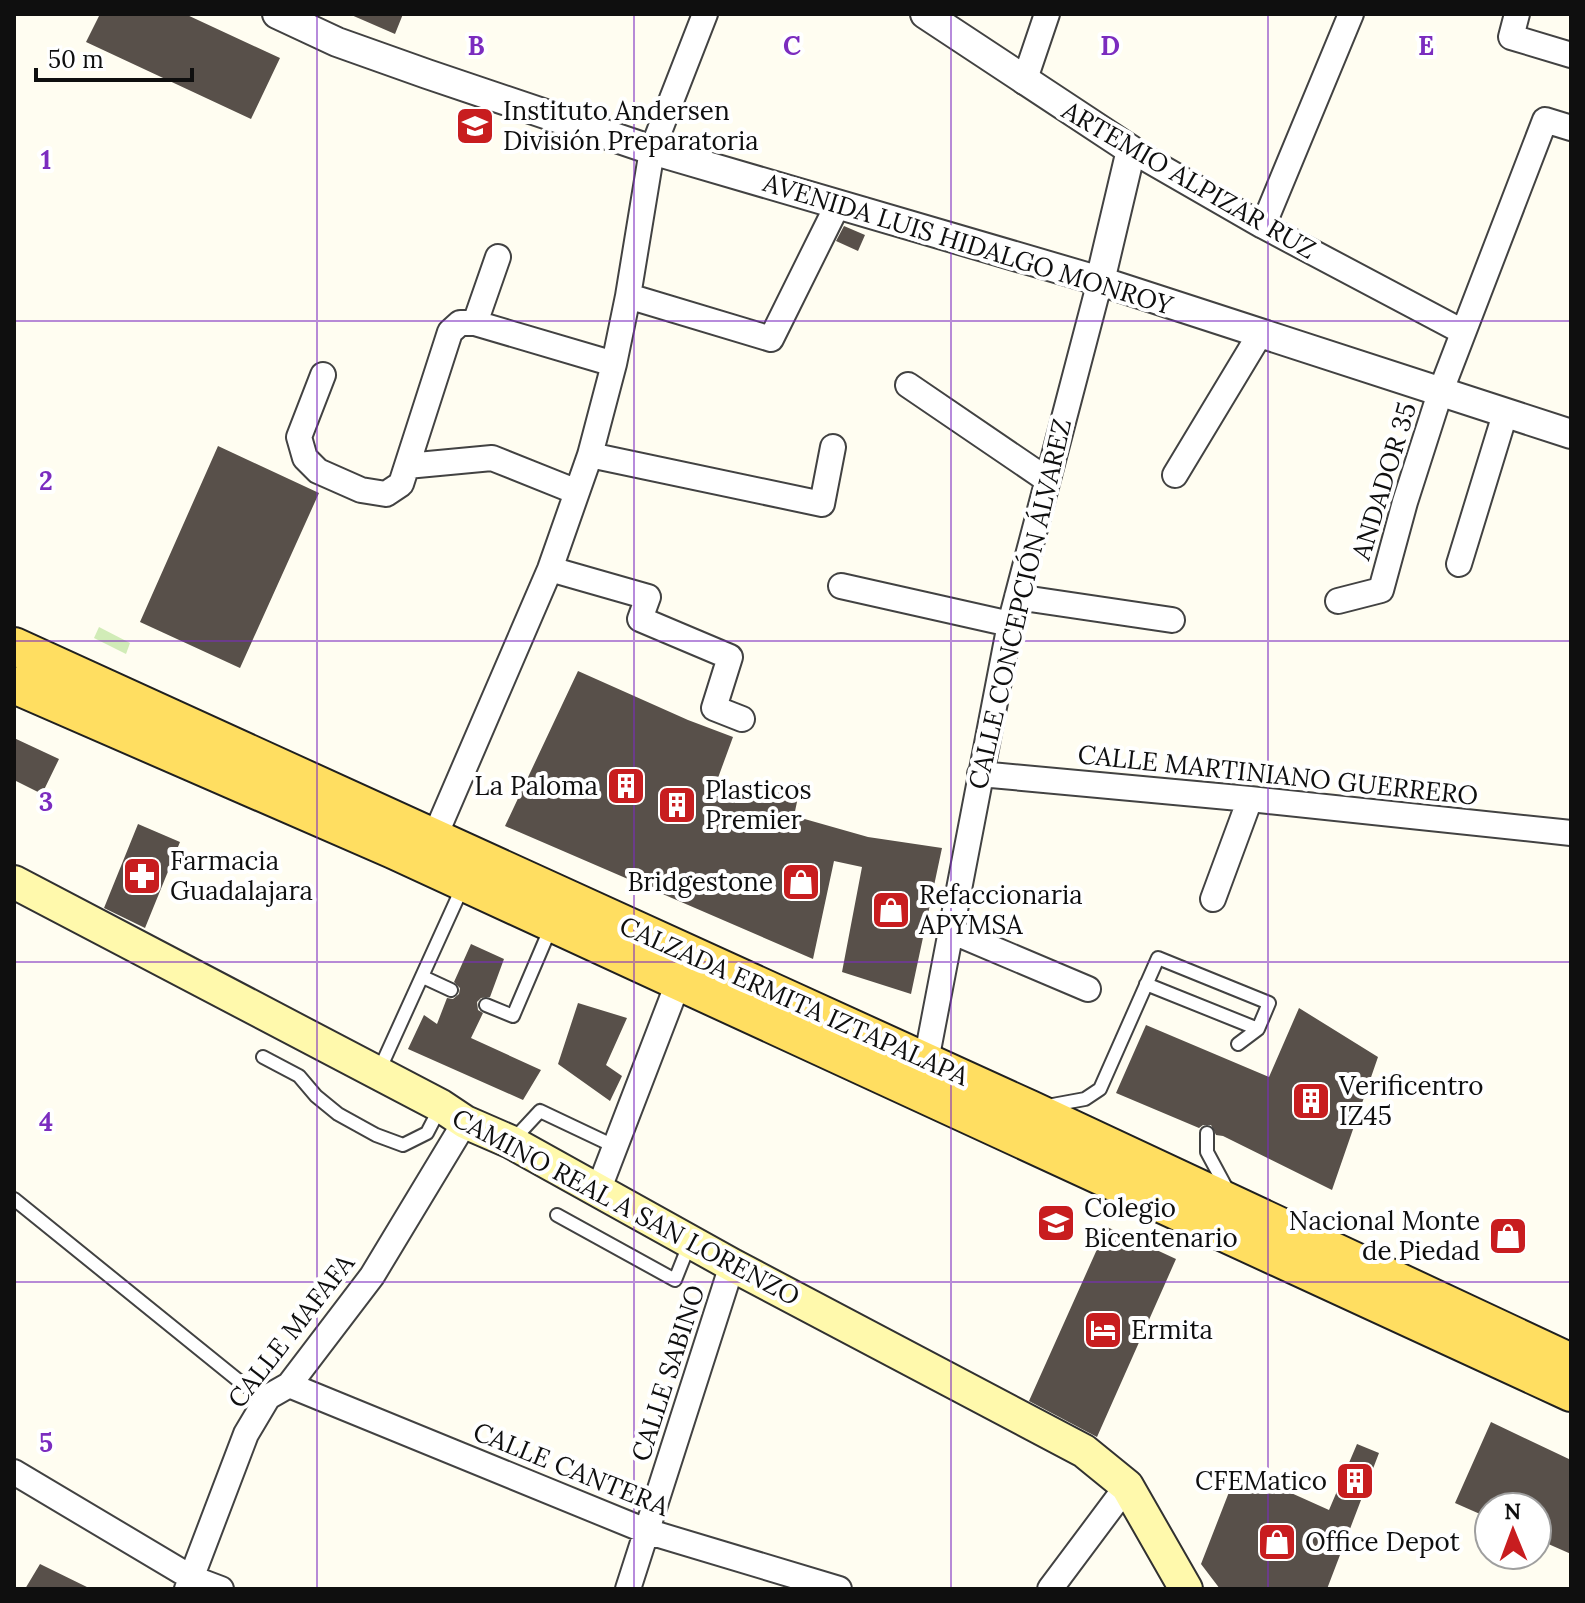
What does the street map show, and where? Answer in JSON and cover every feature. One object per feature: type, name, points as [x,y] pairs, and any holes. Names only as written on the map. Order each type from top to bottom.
[{"type":"main road","name":"CALZADA ERMITA IZTAPALAPA","points":[[14,646],[926,1061],[1571,1362]]},
{"type":"main road","name":"CALZADA ERMITA IZTAPALAPA","points":[[14,685],[465,883],[1571,1393]]},
{"type":"main road","name":"CAMINO REAL A SAN LORENZO","points":[[14,882],[511,1142],[732,1265],[1084,1451],[1127,1486],[1147,1526],[1186,1589]]},
{"type":"street","name":"AVENIDA LUIS HIDALGO MONROY","points":[[277,14],[337,42],[652,150],[1100,281],[1571,434]]},
{"type":"street","points":[[434,838],[550,569],[590,455],[628,296],[652,150],[705,14]]},
{"type":"street","name":"ARTEMIO ALPIZAR RUZ","points":[[925,14],[1131,150],[1263,226],[1463,332]]},
{"type":"street","points":[[1024,82],[1047,14]]},
{"type":"street","points":[[1263,226],[1351,14]]},
{"type":"street","points":[[1517,14],[1511,37],[1571,55]]},
{"type":"street","points":[[1440,393],[1545,120],[1571,128]]},
{"type":"street","name":"CALLE CONCEPCIÓN ÁLVAREZ","points":[[926,1061],[1010,624],[1131,150]]},
{"type":"street","points":[[628,296],[771,339],[838,204]]},
{"type":"street","points":[[475,323],[498,257]]},
{"type":"street","points":[[323,375],[299,437],[305,458],[318,471],[361,490],[386,494],[401,484],[450,332],[460,323],[475,323],[614,364]]},
{"type":"street","points":[[1175,475],[1260,334]]},
{"type":"street","points":[[908,385],[1046,479]]},
{"type":"street","name":"ANDADOR 35","points":[[1338,601],[1381,590],[1440,393]]},
{"type":"street","points":[[1459,564],[1505,414]]},
{"type":"street","points":[[590,455],[822,504],[833,447]]},
{"type":"street","points":[[407,466],[492,458],[577,492]]},
{"type":"street","points":[[550,569],[648,597],[640,619],[730,657],[714,708],[742,719]]},
{"type":"street","points":[[841,586],[1010,624]]},
{"type":"street","points":[[1017,597],[1172,620]]},
{"type":"street","name":"CALLE MARTINIANO GUERRERO","points":[[980,774],[1571,833]]},
{"type":"street","points":[[1213,899],[1250,799]]},
{"type":"street","points":[[951,931],[1088,989]]},
{"type":"street","points":[[598,1191],[678,983]]},
{"type":"street","name":"CALLE MAFAFA","points":[[190,1583],[246,1434],[372,1276],[453,1114]]},
{"type":"street","name":"CALLE SABINO","points":[[628,1589],[732,1265]]},
{"type":"street","name":"CALLE CANTERA","points":[[278,1391],[646,1531],[839,1589]]},
{"type":"street","points":[[14,1472],[190,1583],[221,1589]]},
{"type":"street","points":[[1050,1589],[1127,1486]]},
{"type":"lane","points":[[378,1073],[465,883]]},
{"type":"lane","points":[[486,1005],[513,1016],[553,924]]},
{"type":"lane","points":[[1030,1109],[1085,1099],[1100,1089],[1158,958],[1269,1003],[1258,1029],[1238,1044]]},
{"type":"lane","points":[[423,977],[451,990]]},
{"type":"lane","points":[[1146,984],[1258,1029]]},
{"type":"lane","points":[[263,1057],[299,1076],[316,1096],[338,1114],[376,1135],[403,1145],[427,1133],[453,1114]]},
{"type":"lane","points":[[511,1142],[540,1111],[616,1147]]},
{"type":"lane","points":[[1207,1133],[1207,1152],[1236,1204]]},
{"type":"lane","points":[[14,1199],[244,1385],[278,1391]]},
{"type":"lane","points":[[557,1215],[675,1280],[690,1242]]},
{"type":"green space","points":[[99,627],[130,643],[126,654],[94,638]]},
{"type":"building","points":[[100,14],[185,14],[280,58],[251,119],[86,42]]},
{"type":"building","points":[[349,14],[403,14],[395,34]]},
{"type":"building","points":[[844,226],[865,235],[858,251],[836,241]]},
{"type":"building","points":[[218,446],[319,493],[240,668],[140,622]]},
{"type":"building","points":[[578,671],[733,737],[711,797],[801,783],[794,816],[868,837],[942,848],[911,994],[842,972],[862,867],[834,861],[813,959],[505,826]]},
{"type":"building","points":[[14,738],[59,759],[42,794],[14,780]]},
{"type":"building","name":"Farmacia Guadalajara","points":[[138,824],[180,842],[145,928],[104,908]]},
{"type":"building","points":[[471,944],[504,959],[490,997],[477,1002],[478,1010],[483,1013],[471,1038],[541,1070],[523,1100],[408,1049],[424,1015],[437,1024],[447,998],[453,999],[459,994],[460,988],[454,982]]},
{"type":"building","points":[[578,1003],[627,1018],[606,1065],[622,1076],[610,1101],[558,1064]]},
{"type":"building","points":[[1299,1008],[1378,1057],[1332,1190],[1216,1135],[1211,1125],[1199,1128],[1116,1093],[1146,1025],[1269,1077]]},
{"type":"building","name":"Ermita","points":[[1107,1227],[1176,1259],[1097,1437],[1029,1401]]},
{"type":"building","points":[[1491,1422],[1571,1460],[1571,1554],[1553,1546],[1553,1491],[1473,1491],[1473,1511],[1455,1503]]},
{"type":"building","name":"Office Depot","points":[[1357,1444],[1379,1453],[1327,1589],[1220,1589],[1201,1564],[1238,1469],[1329,1510]]},
{"type":"building","points":[[40,1564],[91,1589],[25,1589]]},
{"type":"place","name":"Instituto Andersen División Preparatoria","points":[[475,126]]},
{"type":"place","name":"La Paloma","points":[[626,786]]},
{"type":"place","name":"Plasticos Premier","points":[[677,805]]},
{"type":"place","name":"Farmacia Guadalajara","points":[[142,876]]},
{"type":"place","name":"Bridgestone","points":[[801,882]]},
{"type":"place","name":"Refaccionaria APYMSA","points":[[891,910]]},
{"type":"place","name":"Verificentro IZ45","points":[[1311,1101]]},
{"type":"place","name":"Colegio Bicentenario","points":[[1056,1223]]},
{"type":"place","name":"Nacional Monte de Piedad","points":[[1508,1236]]},
{"type":"place","name":"Ermita","points":[[1103,1330]]},
{"type":"place","name":"CFEMatico","points":[[1355,1481]]},
{"type":"place","name":"Office Depot","points":[[1277,1542]]}]
